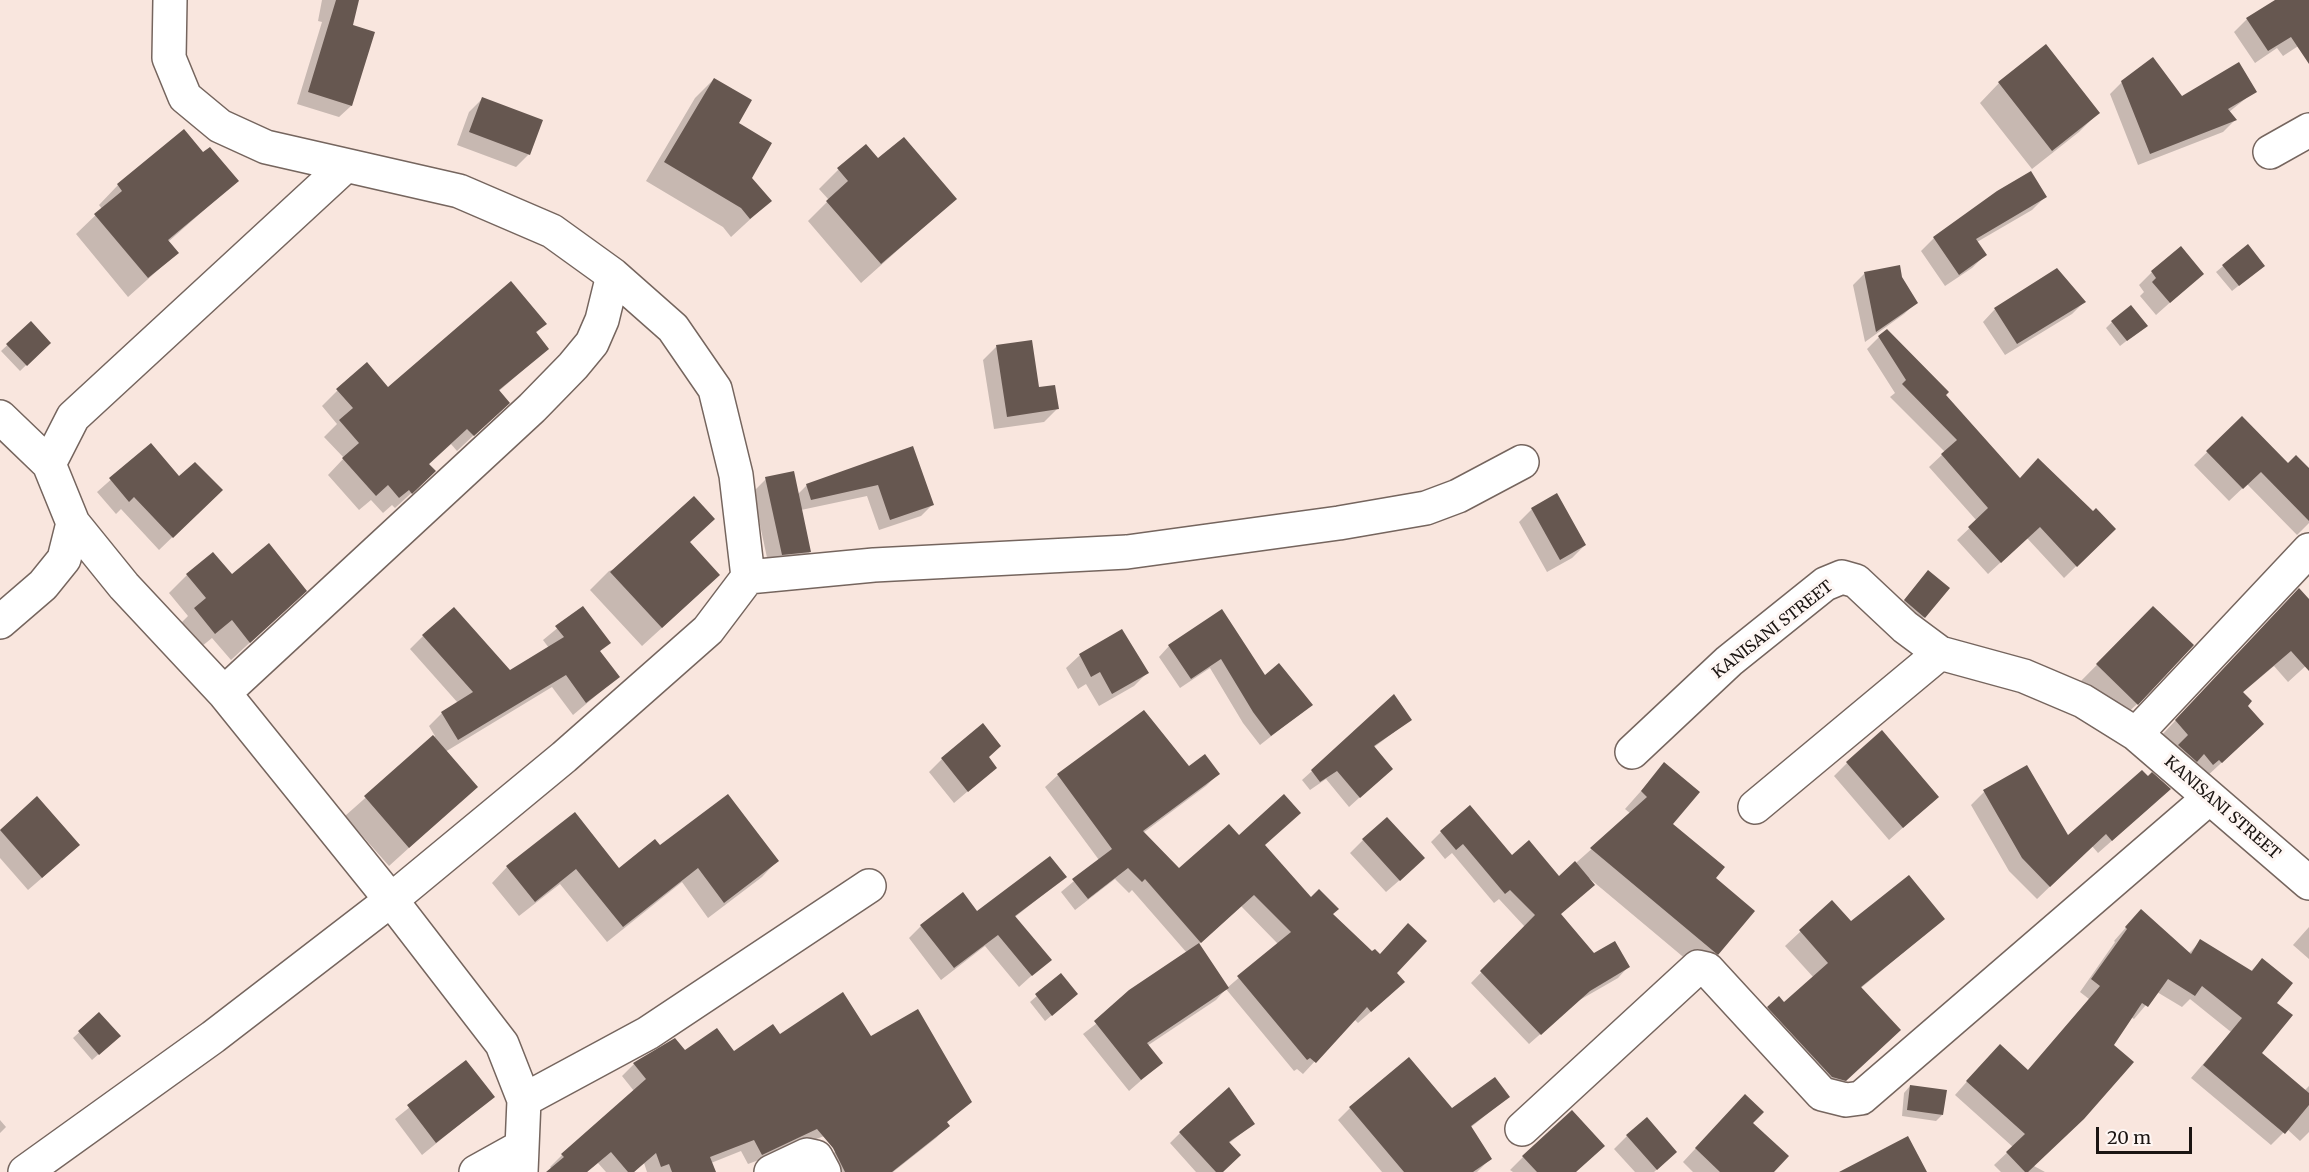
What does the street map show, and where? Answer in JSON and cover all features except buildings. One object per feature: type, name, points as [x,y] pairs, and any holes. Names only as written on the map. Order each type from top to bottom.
[{"type":"street","points":[[25,1172],[213,1037],[392,900],[564,757],[708,630],[748,577],[736,475],[715,389],[673,328],[613,275],[552,231],[459,191],[344,167],[266,147],[220,126],[185,97],[169,58],[170,0]]},
{"type":"street","points":[[2270,152],[2309,130]]},
{"type":"street","points":[[49,464],[73,417],[344,167]]},
{"type":"street","points":[[224,693],[532,408],[573,366],[592,343],[613,275]]},
{"type":"street","points":[[0,417],[49,464],[73,523],[124,586],[224,693],[392,900],[502,1044],[524,1100],[521,1160],[476,1172]]},
{"type":"street","points":[[748,577],[874,565],[1127,552],[1339,523],[1426,508],[1458,496],[1522,462]]},
{"type":"street","points":[[0,622],[43,585],[64,559],[73,523]]},
{"type":"street","points":[[2136,734],[2309,550]]},
{"type":"street","name":"KANISANI STREET","points":[[1632,752],[1729,661],[1825,584],[1842,577],[1856,581],[1905,627],[1940,653],[2024,676],[2083,701],[2136,734],[2309,883]]},
{"type":"street","points":[[1755,807],[1940,653]]},
{"type":"street","points":[[1522,1129],[1698,967],[1707,969],[1821,1094],[1846,1100],[1861,1098],[2208,798]]},
{"type":"street","points":[[524,1100],[648,1033],[869,886]]},
{"type":"street","points":[[771,1172],[807,1155],[816,1156],[824,1172]]}]
